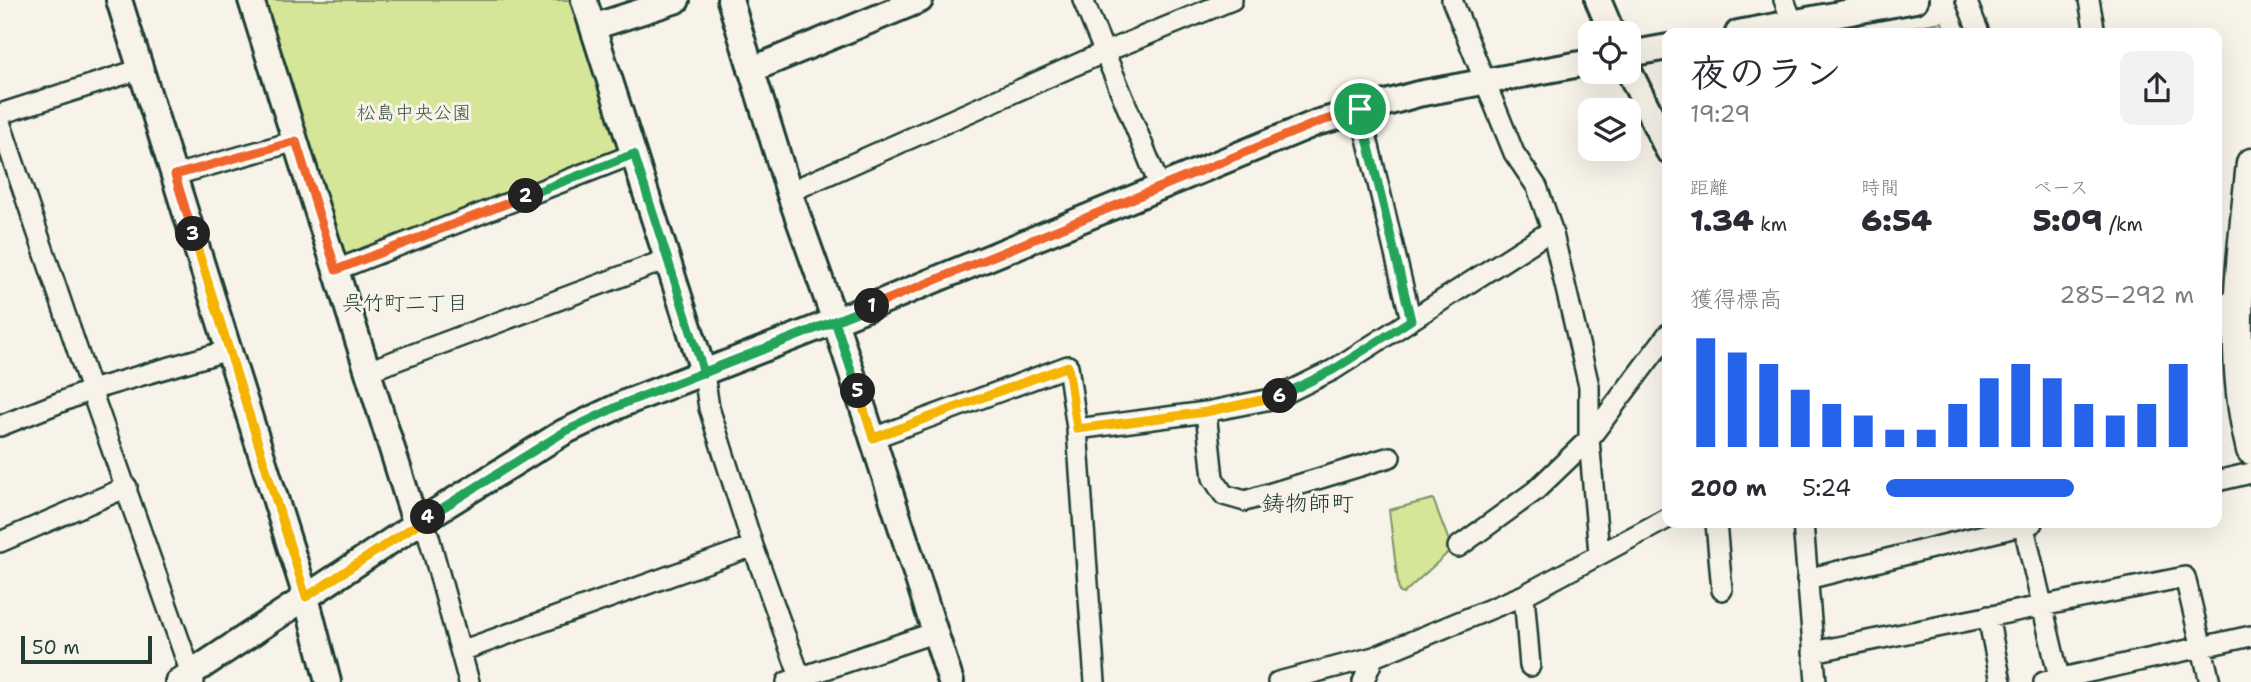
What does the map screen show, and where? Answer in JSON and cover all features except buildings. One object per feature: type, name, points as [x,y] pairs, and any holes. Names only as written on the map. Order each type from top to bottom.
[{"type":"main road","points":[[2251,163],[2227,304],[2251,450]]},
{"type":"street","points":[[119,0],[306,597],[328,682]]},
{"type":"street","points":[[251,0],[368,371],[461,650],[469,682]]},
{"type":"street","points":[[584,0],[704,373],[709,408],[794,680],[936,632]]},
{"type":"street","points":[[593,27],[677,0]]},
{"type":"street","points":[[730,0],[789,192],[835,321],[951,682]]},
{"type":"street","points":[[751,70],[881,8],[920,0]]},
{"type":"street","points":[[1083,0],[1160,187]]},
{"type":"street","points":[[789,192],[1105,52],[1232,0]]},
{"type":"street","points":[[1452,0],[1514,153],[1537,187],[1552,230],[1589,386],[1588,439],[1599,554]]},
{"type":"street","points":[[1598,0],[1607,21]]},
{"type":"street","points":[[1749,28],[1788,11],[1915,0]]},
{"type":"street","points":[[1966,0],[1977,28]]},
{"type":"street","points":[[2089,0],[2094,28]]},
{"type":"street","points":[[1641,52],[1662,48]]},
{"type":"street","points":[[0,121],[91,390],[127,487],[188,679],[420,522],[564,432],[625,403],[835,321],[1316,123],[1418,94],[1578,64]]},
{"type":"street","points":[[0,114],[141,69]]},
{"type":"street","points":[[1635,84],[1662,138]]},
{"type":"street","points":[[1360,109],[1411,320]]},
{"type":"street","points":[[175,175],[296,141]]},
{"type":"street","points":[[336,270],[634,154]]},
{"type":"street","points":[[1077,429],[1206,412],[1276,398],[1333,370],[1552,230]]},
{"type":"street","points":[[368,371],[668,259]]},
{"type":"street","points":[[1458,547],[1535,491],[1588,439],[1662,342]]},
{"type":"street","points":[[0,426],[91,390],[229,350]]},
{"type":"street","points":[[873,438],[1068,366],[1077,429],[1095,682]]},
{"type":"street","points":[[1206,412],[1213,478],[1224,495],[1245,501],[1390,457]]},
{"type":"street","points":[[2222,480],[2251,474]]},
{"type":"street","points":[[0,542],[127,487]]},
{"type":"street","points":[[1278,682],[1374,657],[1524,595],[1662,521]]},
{"type":"street","points":[[1716,528],[1722,590]]},
{"type":"street","points":[[1803,528],[1816,682]]},
{"type":"street","points":[[1807,579],[2010,528]]},
{"type":"street","points":[[2027,528],[2055,681],[2251,636]]},
{"type":"street","points":[[461,650],[753,546]]},
{"type":"street","points":[[1814,652],[2185,577],[2210,682]]},
{"type":"street","points":[[1524,595],[1530,666]]},
{"type":"street","points":[[1987,617],[2001,682]]},
{"type":"street","points":[[1363,682],[1374,657]]},
{"type":"green space","name":"松島中央公園","points":[[262,0],[574,0],[621,145],[615,154],[351,257],[342,254]]},
{"type":"green space","points":[[1942,22],[1944,28],[1907,28]]},
{"type":"green space","points":[[1433,499],[1452,549],[1403,594],[1399,592],[1389,510]]},
{"type":"district","name":"呉竹町二丁目","points":[[405,303]]},
{"type":"district","name":"鋳物師町","points":[[1308,503]]},
{"type":"route","points":[[1360,109],[1316,123],[704,373],[634,154],[336,270],[296,141],[175,175],[306,597],[424,519],[564,432],[625,403],[704,373],[835,321],[873,438],[1068,366],[1077,429],[1206,412],[1276,398],[1333,370],[1411,320],[1360,109]]}]
